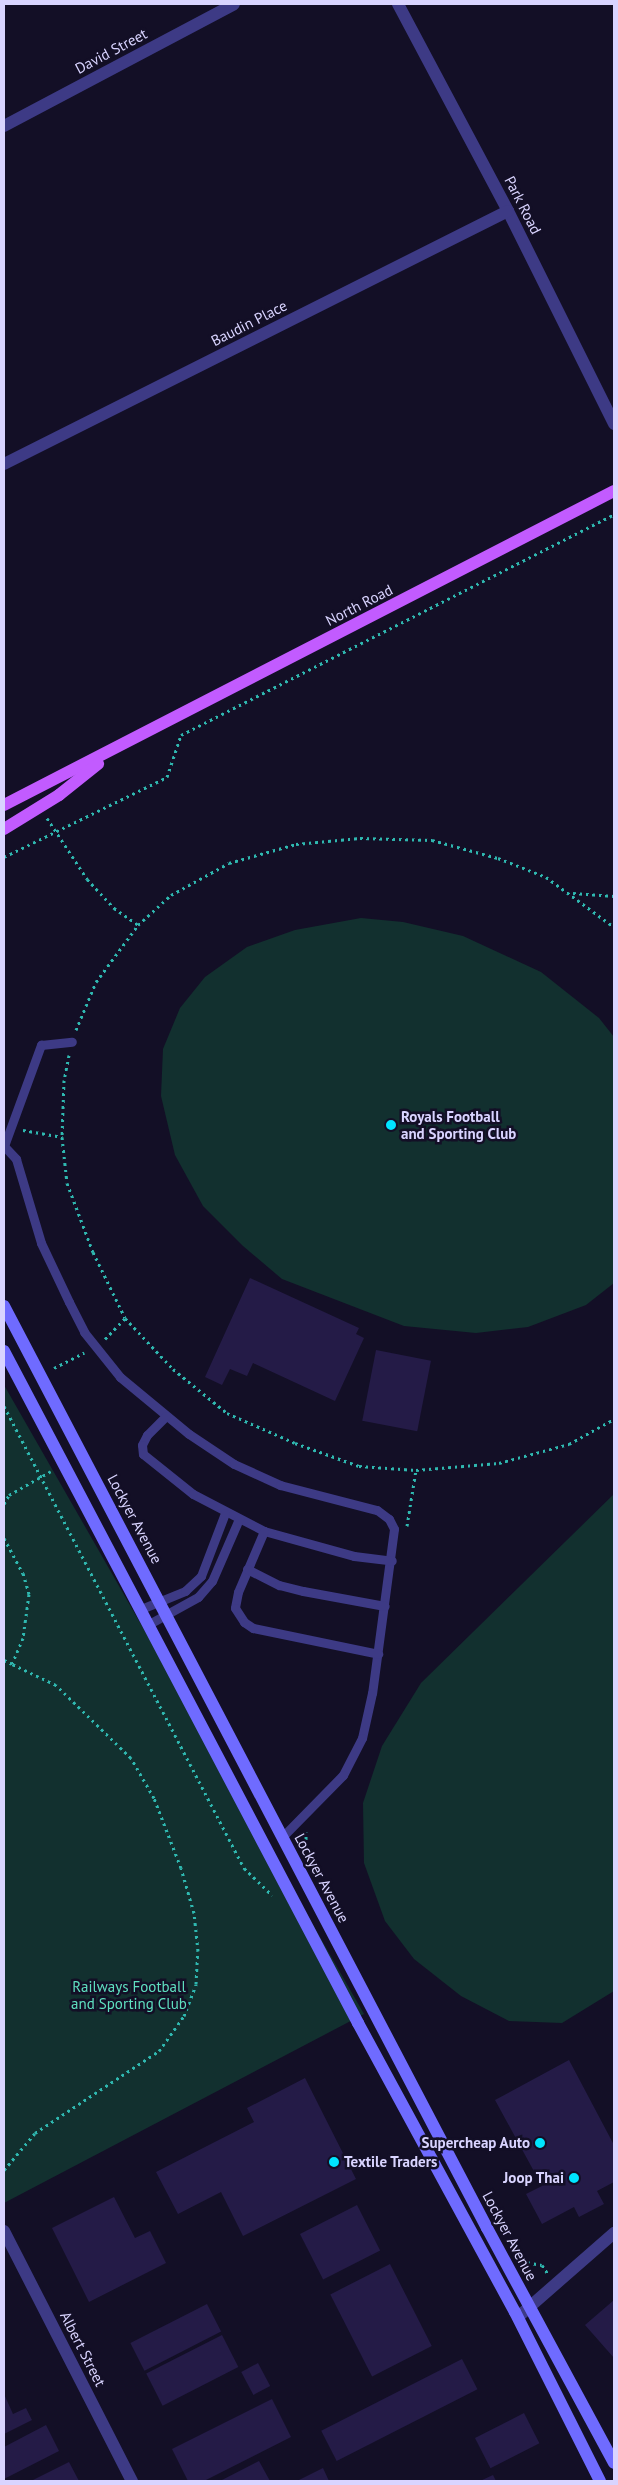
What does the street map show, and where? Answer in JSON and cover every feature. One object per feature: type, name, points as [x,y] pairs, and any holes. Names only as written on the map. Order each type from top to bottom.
[{"type":"main road","name":"North Road","points":[[4,805],[614,491]]},
{"type":"main road","name":"North Road","points":[[4,829],[40,806],[118,748]]},
{"type":"main road","name":"Lockyer Avenue","points":[[4,1306],[529,2306],[614,2463]]},
{"type":"main road","name":"Lockyer Avenue","points":[[4,1351],[293,1899],[518,2317],[600,2481]]},
{"type":"street","name":"David Street","points":[[4,126],[234,4]]},
{"type":"street","name":"Park Road","points":[[398,4],[508,211],[614,424]]},
{"type":"street","name":"Baudin Place","points":[[4,464],[508,211]]},
{"type":"street","name":"Albert Street","points":[[4,2231],[132,2481]]},
{"type":"street","points":[[518,2317],[614,2232]]},
{"type":"lane","points":[[72,1042],[41,1045],[4,1146],[16,1159],[41,1243],[84,1332],[120,1377],[166,1416],[234,1464],[262,1478],[309,1494],[377,1510],[389,1519],[394,1529],[392,1561],[378,1654],[362,1738],[342,1775],[282,1837]]},
{"type":"lane","points":[[166,1416],[147,1435],[142,1445],[143,1454],[186,1490],[225,1513],[264,1531],[354,1556],[392,1561]]},
{"type":"lane","points":[[141,1609],[160,1603],[185,1590],[201,1576],[225,1513]]},
{"type":"lane","points":[[149,1624],[198,1597],[212,1581],[238,1519]]},
{"type":"lane","points":[[264,1531],[247,1570],[235,1608],[253,1628],[378,1654]]},
{"type":"lane","points":[[247,1570],[287,1587],[385,1606]]},
{"type":"path","points":[[4,856],[167,777],[181,735],[614,514]]},
{"type":"path","points":[[40,806],[87,879],[114,908],[138,925]]},
{"type":"path","points":[[614,927],[572,893],[546,877],[498,858],[432,840],[360,838],[296,844],[230,863],[171,894],[138,925],[96,982],[72,1042],[64,1080],[62,1137],[67,1183],[93,1252],[125,1318],[174,1369],[227,1413],[295,1443],[359,1466],[416,1470],[499,1463],[569,1444],[614,1419]]},
{"type":"path","points":[[572,893],[614,896]]},
{"type":"path","points":[[11,1127],[62,1137]]},
{"type":"path","points":[[40,1375],[97,1348],[125,1318]]},
{"type":"path","points":[[4,1406],[244,1868],[282,1906],[293,1899]]},
{"type":"path","points":[[4,1504],[9,1495],[65,1465]]},
{"type":"path","points":[[407,1528],[416,1470]]},
{"type":"path","points":[[4,1538],[23,1573],[29,1594],[23,1638],[12,1664]]},
{"type":"path","points":[[4,1660],[56,1685],[131,1758],[154,1798],[181,1868],[194,1914],[198,1951],[196,1984],[184,2016],[159,2051],[35,2133],[4,2170]]},
{"type":"path","points":[[307,1829],[305,1844],[308,1851]]},
{"type":"path","points":[[519,2260],[542,2266]]},
{"type":"green space","name":"Royals Football and Sporting Club","points":[[361,918],[403,922],[463,936],[541,972],[599,1018],[614,1037],[614,1283],[586,1305],[528,1327],[476,1333],[404,1326],[282,1279],[243,1246],[203,1206],[175,1155],[161,1096],[163,1049],[180,1008],[205,977],[247,947],[295,930]]},
{"type":"green space","name":"Railways Football and Sporting Club","points":[[4,1385],[364,2014],[4,2203]]},
{"type":"green space","points":[[614,1494],[614,1991],[562,2023],[509,2021],[461,1996],[414,1959],[385,1921],[364,1863],[363,1803],[382,1746],[421,1683]]},
{"type":"building","points":[[250,1278],[359,1328],[356,1334],[364,1338],[335,1401],[253,1363],[247,1376],[230,1369],[222,1385],[205,1377]]},
{"type":"building","points":[[376,1350],[431,1361],[417,1431],[362,1421]]},
{"type":"building","points":[[569,2060],[614,2145],[614,2182],[597,2191],[604,2204],[579,2217],[574,2207],[542,2224],[526,2194],[542,2186],[495,2100]]},
{"type":"building","points":[[305,2078],[356,2179],[243,2236],[221,2192],[178,2214],[156,2172],[254,2122],[247,2108]]},
{"type":"building","points":[[114,2197],[135,2238],[150,2231],[166,2263],[89,2302],[52,2228]]},
{"type":"building","points":[[357,2205],[380,2250],[323,2279],[300,2234]]},
{"type":"building","points":[[390,2264],[432,2346],[372,2376],[330,2294]]},
{"type":"building","points":[[614,2300],[614,2358],[585,2325]]},
{"type":"building","points":[[207,2304],[221,2332],[144,2371],[130,2343]]},
{"type":"building","points":[[222,2335],[238,2367],[163,2406],[146,2374]]},
{"type":"building","points":[[462,2359],[477,2389],[337,2461],[321,2431]]},
{"type":"building","points":[[258,2363],[270,2386],[253,2395],[241,2372]]},
{"type":"building","points":[[4,2394],[13,2414],[26,2408],[32,2420],[4,2434]]},
{"type":"building","points":[[272,2399],[291,2437],[204,2481],[188,2481],[172,2449]]},
{"type":"building","points":[[524,2413],[539,2443],[490,2468],[475,2438]]},
{"type":"building","points":[[46,2425],[59,2451],[4,2479],[4,2447]]},
{"type":"building","points":[[259,2461],[270,2481],[220,2481]]},
{"type":"building","points":[[69,2462],[79,2481],[31,2481]]},
{"type":"building","points":[[323,2468],[329,2481],[297,2481]]},
{"type":"building","points":[[493,2475],[496,2481],[480,2481]]},
{"type":"place","name":"Royals Football and Sporting Club","points":[[391,1125]]},
{"type":"place","name":"Supercheap Auto","points":[[540,2143]]},
{"type":"place","name":"Textile Traders","points":[[334,2162]]},
{"type":"place","name":"Joop Thai","points":[[574,2178]]}]
